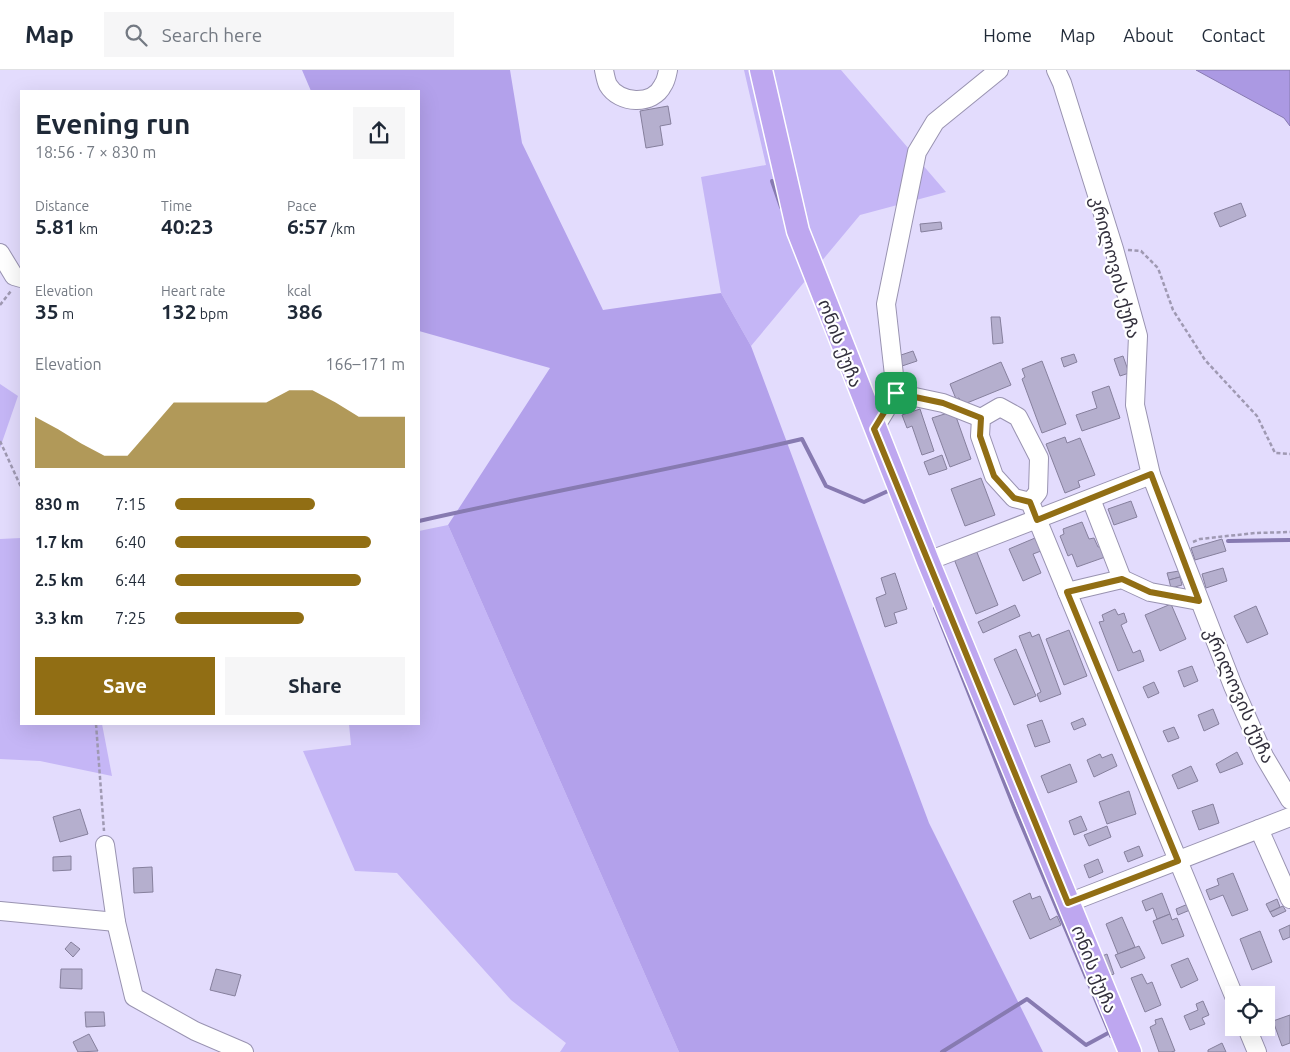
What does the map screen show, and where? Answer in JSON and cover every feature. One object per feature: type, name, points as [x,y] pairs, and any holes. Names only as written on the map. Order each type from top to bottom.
[{"type":"main road","name":"ონის ქუჩა","points":[[762,70],[798,230],[874,429],[1130,1052]]},
{"type":"street","points":[[604,70],[608,85],[620,98],[636,100],[652,97],[663,86],[668,70]]},
{"type":"street","points":[[874,429],[896,393],[886,304],[917,152],[935,122],[999,70]]},
{"type":"street","name":"კრილოვის ქუჩა","points":[[1056,70],[1062,83],[1114,249],[1138,336],[1135,405],[1151,474],[1199,601],[1264,756],[1290,800]]},
{"type":"street","points":[[0,253],[14,276],[20,278]]},
{"type":"street","points":[[896,393],[943,403],[981,418]]},
{"type":"street","points":[[981,418],[1000,407],[1018,417],[1039,458],[1038,492],[1030,502]]},
{"type":"street","points":[[981,418],[980,436],[994,476],[1014,498],[1030,502]]},
{"type":"street","points":[[928,561],[1151,474]]},
{"type":"street","points":[[1091,499],[1122,579]]},
{"type":"street","points":[[1030,502],[1230,986]]},
{"type":"street","points":[[1067,592],[1122,579],[1150,592],[1199,601]]},
{"type":"street","points":[[1068,903],[1290,817]]},
{"type":"street","points":[[1259,829],[1290,898]]},
{"type":"street","points":[[105,845],[116,922],[134,997],[195,1031],[244,1052]]},
{"type":"street","points":[[0,911],[116,922]]},
{"type":"street","points":[[1250,1036],[1257,1052]]},
{"type":"path","points":[[1114,249],[1142,251],[1158,268],[1173,310],[1205,360],[1257,416],[1275,453],[1290,454]]},
{"type":"path","points":[[0,440],[20,485]]},
{"type":"path","points":[[1178,548],[1200,539],[1255,533],[1290,532]]},
{"type":"path","points":[[96,725],[105,845]]},
{"type":"shaded area","points":[[302,70],[510,70],[522,143],[603,310],[721,293],[751,346],[929,823],[1043,1052],[679,1052],[448,525],[550,368],[420,331],[420,90],[311,90]]},
{"type":"shaded area","points":[[744,70],[841,70],[946,192],[860,215],[751,346],[721,293],[701,177],[766,165]]},
{"type":"shaded area","points":[[1196,70],[1290,70],[1290,126],[1284,118]]},
{"type":"shaded area","points":[[0,384],[18,396],[0,448]]},
{"type":"shaded area","points":[[448,525],[679,1052],[560,1052],[566,1043],[511,1000],[397,873],[355,871],[303,751],[351,745],[349,725],[420,725],[420,531]]},
{"type":"shaded area","points":[[20,538],[20,725],[102,725],[112,776],[40,761],[0,759],[0,539]]},
{"type":"building","points":[[668,106],[671,124],[660,126],[663,145],[646,148],[640,111]]},
{"type":"building","points":[[1241,203],[1246,216],[1220,227],[1214,213]]},
{"type":"building","points":[[941,222],[942,229],[921,232],[920,224]]},
{"type":"building","points":[[991,317],[1000,317],[1003,343],[993,344]]},
{"type":"building","points":[[913,351],[917,361],[902,366],[898,356]]},
{"type":"building","points":[[1074,354],[1077,362],[1064,367],[1061,358]]},
{"type":"building","points":[[1123,356],[1129,373],[1120,376],[1114,359]]},
{"type":"building","points":[[1042,361],[1066,424],[1042,433],[1022,379],[1025,377],[1022,369]]},
{"type":"building","points":[[1001,362],[1011,385],[962,405],[959,398],[956,399],[950,384]]},
{"type":"building","points":[[1109,386],[1120,418],[1082,431],[1076,415],[1097,408],[1092,392]]},
{"type":"building","points":[[920,409],[934,451],[922,455],[912,426],[907,428],[902,415]]},
{"type":"building","points":[[954,411],[971,459],[950,467],[932,418]]},
{"type":"building","points":[[1065,437],[1067,443],[1080,438],[1095,475],[1078,481],[1080,487],[1065,493],[1046,444]]},
{"type":"building","points":[[942,455],[947,469],[929,475],[924,462]]},
{"type":"building","points":[[981,478],[995,515],[965,526],[951,489]]},
{"type":"building","points":[[1131,501],[1137,517],[1114,525],[1108,509]]},
{"type":"building","points":[[1082,522],[1089,539],[1094,538],[1098,547],[1104,546],[1108,556],[1077,567],[1072,554],[1068,556],[1060,536],[1064,534],[1063,529]]},
{"type":"building","points":[[1035,538],[1041,551],[1033,554],[1041,573],[1023,581],[1009,549]]},
{"type":"building","points":[[1222,539],[1226,551],[1195,560],[1191,548]]},
{"type":"building","points":[[976,550],[998,605],[976,614],[954,559]]},
{"type":"building","points":[[1223,568],[1227,581],[1206,588],[1202,574]]},
{"type":"building","points":[[1179,571],[1180,577],[1169,580],[1167,573]]},
{"type":"building","points":[[895,573],[907,609],[894,613],[897,623],[885,627],[876,598],[886,594],[881,578]]},
{"type":"building","points":[[1180,577],[1182,585],[1171,588],[1169,580]]},
{"type":"building","points":[[1171,604],[1186,639],[1160,651],[1145,615]]},
{"type":"building","points":[[1015,605],[1020,616],[983,633],[978,622]]},
{"type":"building","points":[[1256,606],[1268,634],[1247,643],[1234,616]]},
{"type":"building","points":[[1115,609],[1118,615],[1124,613],[1127,622],[1121,625],[1133,653],[1140,650],[1144,661],[1118,671],[1099,622],[1104,621],[1102,615]]},
{"type":"building","points":[[1069,630],[1087,676],[1064,685],[1046,639]]},
{"type":"building","points":[[1030,632],[1032,637],[1039,634],[1061,694],[1040,702],[1037,694],[1041,692],[1019,636]]},
{"type":"building","points":[[1016,649],[1036,696],[1014,705],[994,659]]},
{"type":"building","points":[[1192,666],[1198,681],[1184,687],[1178,671]]},
{"type":"building","points":[[1154,682],[1159,693],[1148,698],[1143,687]]},
{"type":"building","points":[[1213,709],[1219,724],[1204,731],[1198,715]]},
{"type":"building","points":[[1083,718],[1086,725],[1074,730],[1071,723]]},
{"type":"building","points":[[1042,720],[1050,742],[1035,747],[1027,725]]},
{"type":"building","points":[[1174,727],[1179,738],[1168,742],[1163,731]]},
{"type":"building","points":[[1237,752],[1243,764],[1220,773],[1216,764]]},
{"type":"building","points":[[1100,754],[1102,758],[1112,754],[1117,766],[1094,777],[1087,760]]},
{"type":"building","points":[[1070,764],[1077,782],[1048,793],[1041,776]]},
{"type":"building","points":[[1191,766],[1198,781],[1178,789],[1172,775]]},
{"type":"building","points":[[1129,791],[1136,814],[1107,824],[1099,802]]},
{"type":"building","points":[[1213,804],[1219,823],[1199,830],[1192,811]]},
{"type":"building","points":[[80,809],[88,834],[60,842],[53,817]]},
{"type":"building","points":[[1081,816],[1087,830],[1074,835],[1069,821]]},
{"type":"building","points":[[1107,826],[1111,837],[1089,846],[1084,835]]},
{"type":"building","points":[[1139,846],[1143,856],[1128,862],[1124,852]]},
{"type":"building","points":[[71,856],[71,870],[53,871],[53,857]]},
{"type":"building","points":[[1098,859],[1103,872],[1089,878],[1084,865]]},
{"type":"building","points":[[152,867],[153,892],[134,893],[133,868]]},
{"type":"building","points":[[1233,873],[1248,910],[1232,916],[1223,895],[1210,900],[1206,890],[1219,885],[1217,879]]},
{"type":"building","points":[[1030,893],[1032,899],[1040,896],[1050,920],[1057,916],[1061,925],[1030,939],[1013,901]]},
{"type":"building","points":[[1162,893],[1170,914],[1157,919],[1153,908],[1146,911],[1142,901]]},
{"type":"building","points":[[1277,899],[1280,907],[1270,912],[1266,904]]},
{"type":"building","points":[[1188,904],[1190,910],[1178,915],[1176,909]]},
{"type":"building","points":[[1283,906],[1286,911],[1273,917],[1270,912]]},
{"type":"building","points":[[1170,914],[1172,920],[1177,918],[1184,936],[1162,944],[1153,921]]},
{"type":"building","points":[[1122,917],[1135,947],[1118,954],[1106,924]]},
{"type":"building","points":[[1290,925],[1290,937],[1283,940],[1279,930]]},
{"type":"building","points":[[1260,931],[1272,962],[1252,970],[1240,939]]},
{"type":"building","points":[[71,942],[80,949],[73,957],[65,949]]},
{"type":"building","points":[[1139,946],[1145,958],[1121,968],[1115,955]]},
{"type":"building","points":[[1107,954],[1114,974],[1104,977],[1097,958]]},
{"type":"building","points":[[1188,958],[1198,980],[1181,988],[1171,965]]},
{"type":"building","points":[[61,969],[82,969],[82,989],[60,988]]},
{"type":"building","points":[[216,969],[241,975],[235,996],[210,990]]},
{"type":"building","points":[[1142,974],[1147,984],[1152,982],[1161,1005],[1145,1012],[1131,978]]},
{"type":"building","points":[[1203,1001],[1209,1015],[1202,1018],[1205,1024],[1190,1030],[1184,1016],[1198,1010],[1196,1004]]},
{"type":"building","points":[[85,1012],[104,1012],[105,1026],[86,1027]]},
{"type":"building","points":[[1290,1015],[1290,1043],[1282,1046],[1275,1027],[1275,1020]]},
{"type":"building","points":[[1162,1018],[1175,1051],[1159,1052],[1150,1027],[1156,1024],[1155,1020]]},
{"type":"building","points":[[89,1034],[98,1051],[78,1052],[73,1042]]},
{"type":"building","points":[[1222,1043],[1226,1052],[1208,1052],[1208,1050]]},
{"type":"waterway","points":[[772,181],[781,207]]},
{"type":"waterway","points":[[420,521],[802,439],[826,486],[864,502],[888,491]]},
{"type":"waterway","points":[[1228,541],[1290,540]]},
{"type":"waterway","points":[[935,608],[1016,812],[1111,1036]]},
{"type":"waterway","points":[[942,1052],[1027,999],[1086,1045],[1110,1032]]},
{"type":"route","points":[[896,393],[943,403],[981,418],[980,436],[994,476],[1014,498],[1030,502],[1037,520],[1151,474],[1199,601],[1150,592],[1122,579],[1067,592],[1178,861],[1068,903],[874,429],[896,393]]}]
